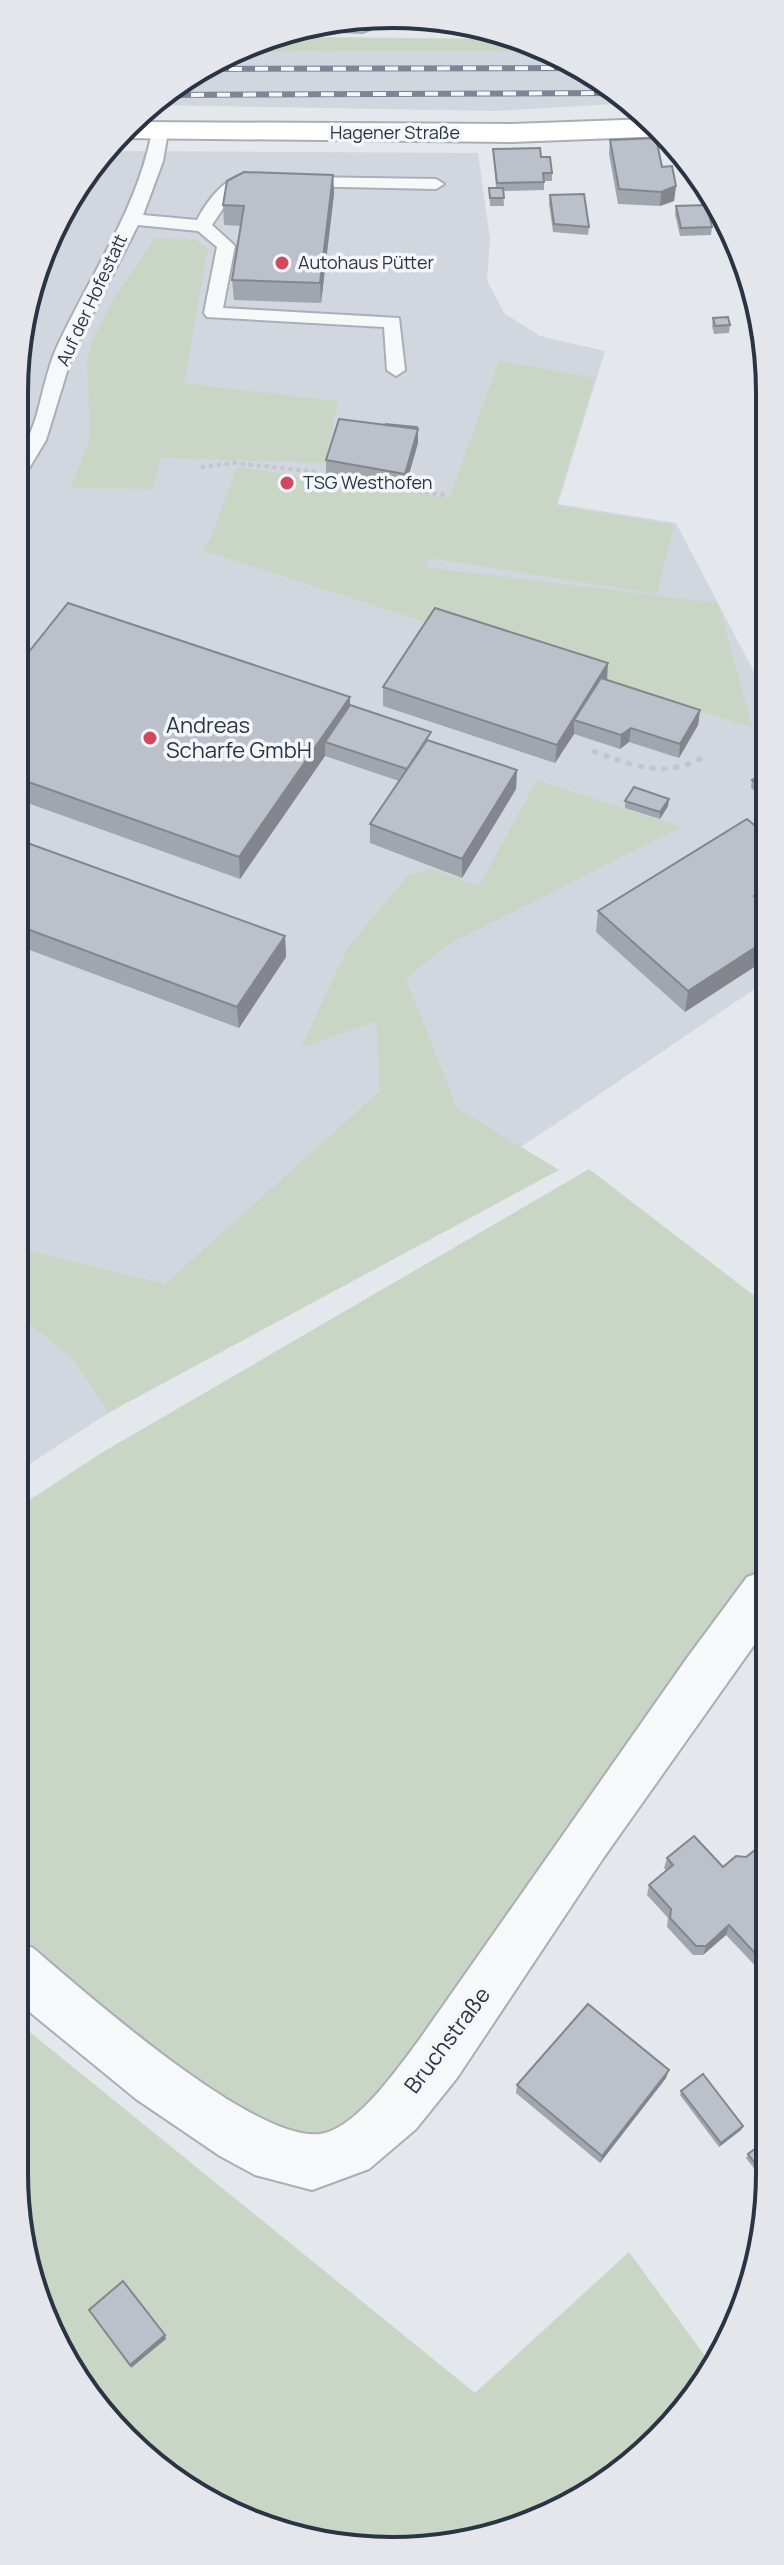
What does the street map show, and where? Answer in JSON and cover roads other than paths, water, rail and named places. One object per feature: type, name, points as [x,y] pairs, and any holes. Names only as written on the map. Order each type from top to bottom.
[{"type":"main road","name":"Hagener Straße","points":[[139,131],[512,133],[643,129]]},
{"type":"street","name":"Bruchstraße","points":[[28,1977],[235,2136],[275,2156],[303,2163],[338,2158],[373,2134],[438,2059],[529,1923],[756,1603]]},
{"type":"lane","name":"Auf der Hofestatt","points":[[28,454],[41,433],[63,353],[131,219],[157,156],[160,132]]},
{"type":"lane","points":[[203,226],[215,198],[243,181],[436,184]]},
{"type":"lane","points":[[131,219],[203,226],[226,246],[213,313],[393,322],[396,370]]},
{"type":"railway","points":[[225,69],[557,68]]},
{"type":"railway","points":[[182,95],[600,93]]},
{"type":"place","name":"Autohaus Pütter","points":[[282,263]]},
{"type":"place","name":"TSG Westhofen","points":[[287,483]]},
{"type":"place","name":"Andreas Scharfe GmbH","points":[[150,738]]}]
